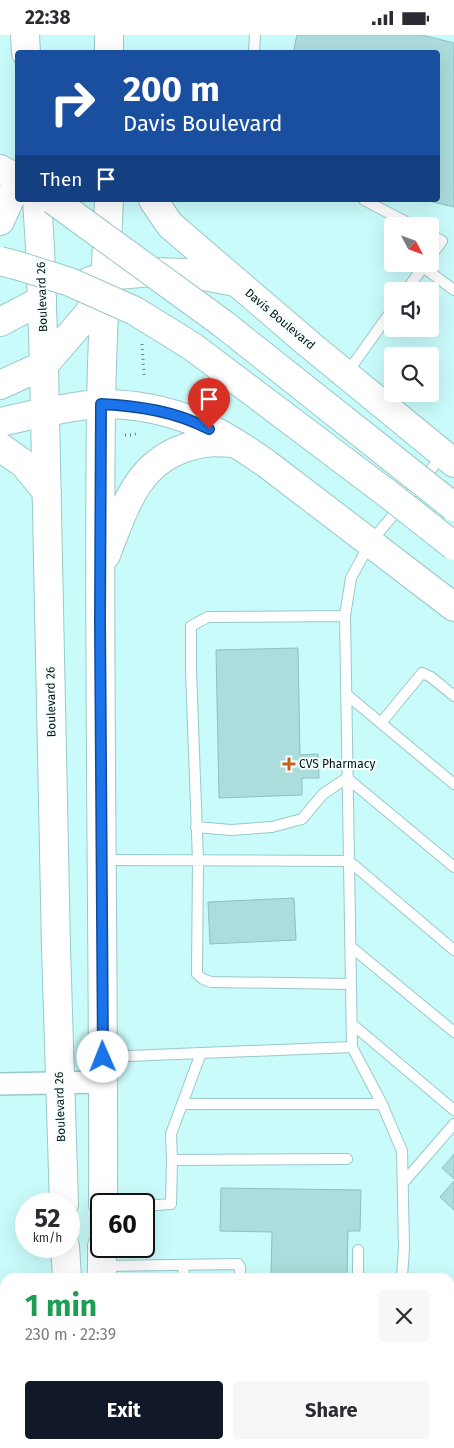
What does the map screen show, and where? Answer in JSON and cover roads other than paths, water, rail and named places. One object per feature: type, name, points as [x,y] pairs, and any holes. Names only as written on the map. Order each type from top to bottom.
[{"type":"main road","points":[[25,35],[26,50]]},
{"type":"main road","points":[[109,35],[109,50]]},
{"type":"main road","points":[[0,169],[15,178]]},
{"type":"main road","points":[[0,221],[15,187]]},
{"type":"main road","name":"Boulevard 26","points":[[37,202],[44,365],[59,1083],[64,1193]]},
{"type":"main road","points":[[56,202],[222,323],[454,507]]},
{"type":"main road","points":[[103,1193],[100,568],[101,404],[109,202]]},
{"type":"main road","points":[[154,202],[170,225],[237,283]]},
{"type":"main road","points":[[0,261],[70,282],[135,311],[193,347],[454,546]]},
{"type":"main road","name":"Davis Boulevard","points":[[0,322],[42,300],[105,276],[153,272],[188,273],[237,283],[346,374],[451,454]]},
{"type":"main road","points":[[0,385],[44,365],[90,313],[105,276]]},
{"type":"main road","points":[[0,422],[45,412],[101,404],[132,406],[170,414],[195,422],[236,443],[267,464],[454,607]]},
{"type":"main road","points":[[100,568],[127,501],[145,473],[162,458],[186,447],[207,442],[236,443]]},
{"type":"main road","points":[[0,447],[24,464],[47,492]]},
{"type":"main road","points":[[66,1258],[67,1273]]},
{"type":"street","points":[[0,1084],[59,1083],[103,1069]]},
{"type":"lane","points":[[254,50],[256,35]]},
{"type":"lane","points":[[368,202],[397,217]]},
{"type":"lane","points":[[433,273],[454,291]]},
{"type":"lane","points":[[346,374],[384,321]]},
{"type":"lane","points":[[402,1273],[404,1248],[402,1151],[382,1104],[352,1047],[345,617],[351,577],[370,543],[451,454]]},
{"type":"lane","points":[[345,617],[208,617],[191,626],[190,671],[198,860],[197,974],[211,982],[351,984]]},
{"type":"lane","points":[[381,723],[422,673],[431,677],[454,696]]},
{"type":"lane","points":[[346,694],[454,784]]},
{"type":"lane","points":[[196,827],[231,830],[272,827],[302,819],[324,794],[347,778]]},
{"type":"lane","points":[[347,778],[454,867]]},
{"type":"lane","points":[[102,860],[349,861],[454,950]]},
{"type":"lane","points":[[350,946],[454,1032]]},
{"type":"lane","points":[[352,1024],[454,1110]]},
{"type":"lane","points":[[103,1069],[201,1053],[352,1047]]},
{"type":"lane","points":[[155,1205],[171,1203],[171,1134],[201,1053]]},
{"type":"lane","points":[[182,1104],[382,1104]]},
{"type":"lane","points":[[403,1183],[454,1124]]},
{"type":"lane","points":[[172,1160],[348,1159]]},
{"type":"lane","points":[[358,1250],[358,1273]]},
{"type":"lane","points":[[102,1263],[238,1264],[240,1273]]},
{"type":"lane","points":[[184,1265],[184,1273]]},
{"type":"place","name":"CVS Pharmacy","points":[[289,764]]}]
